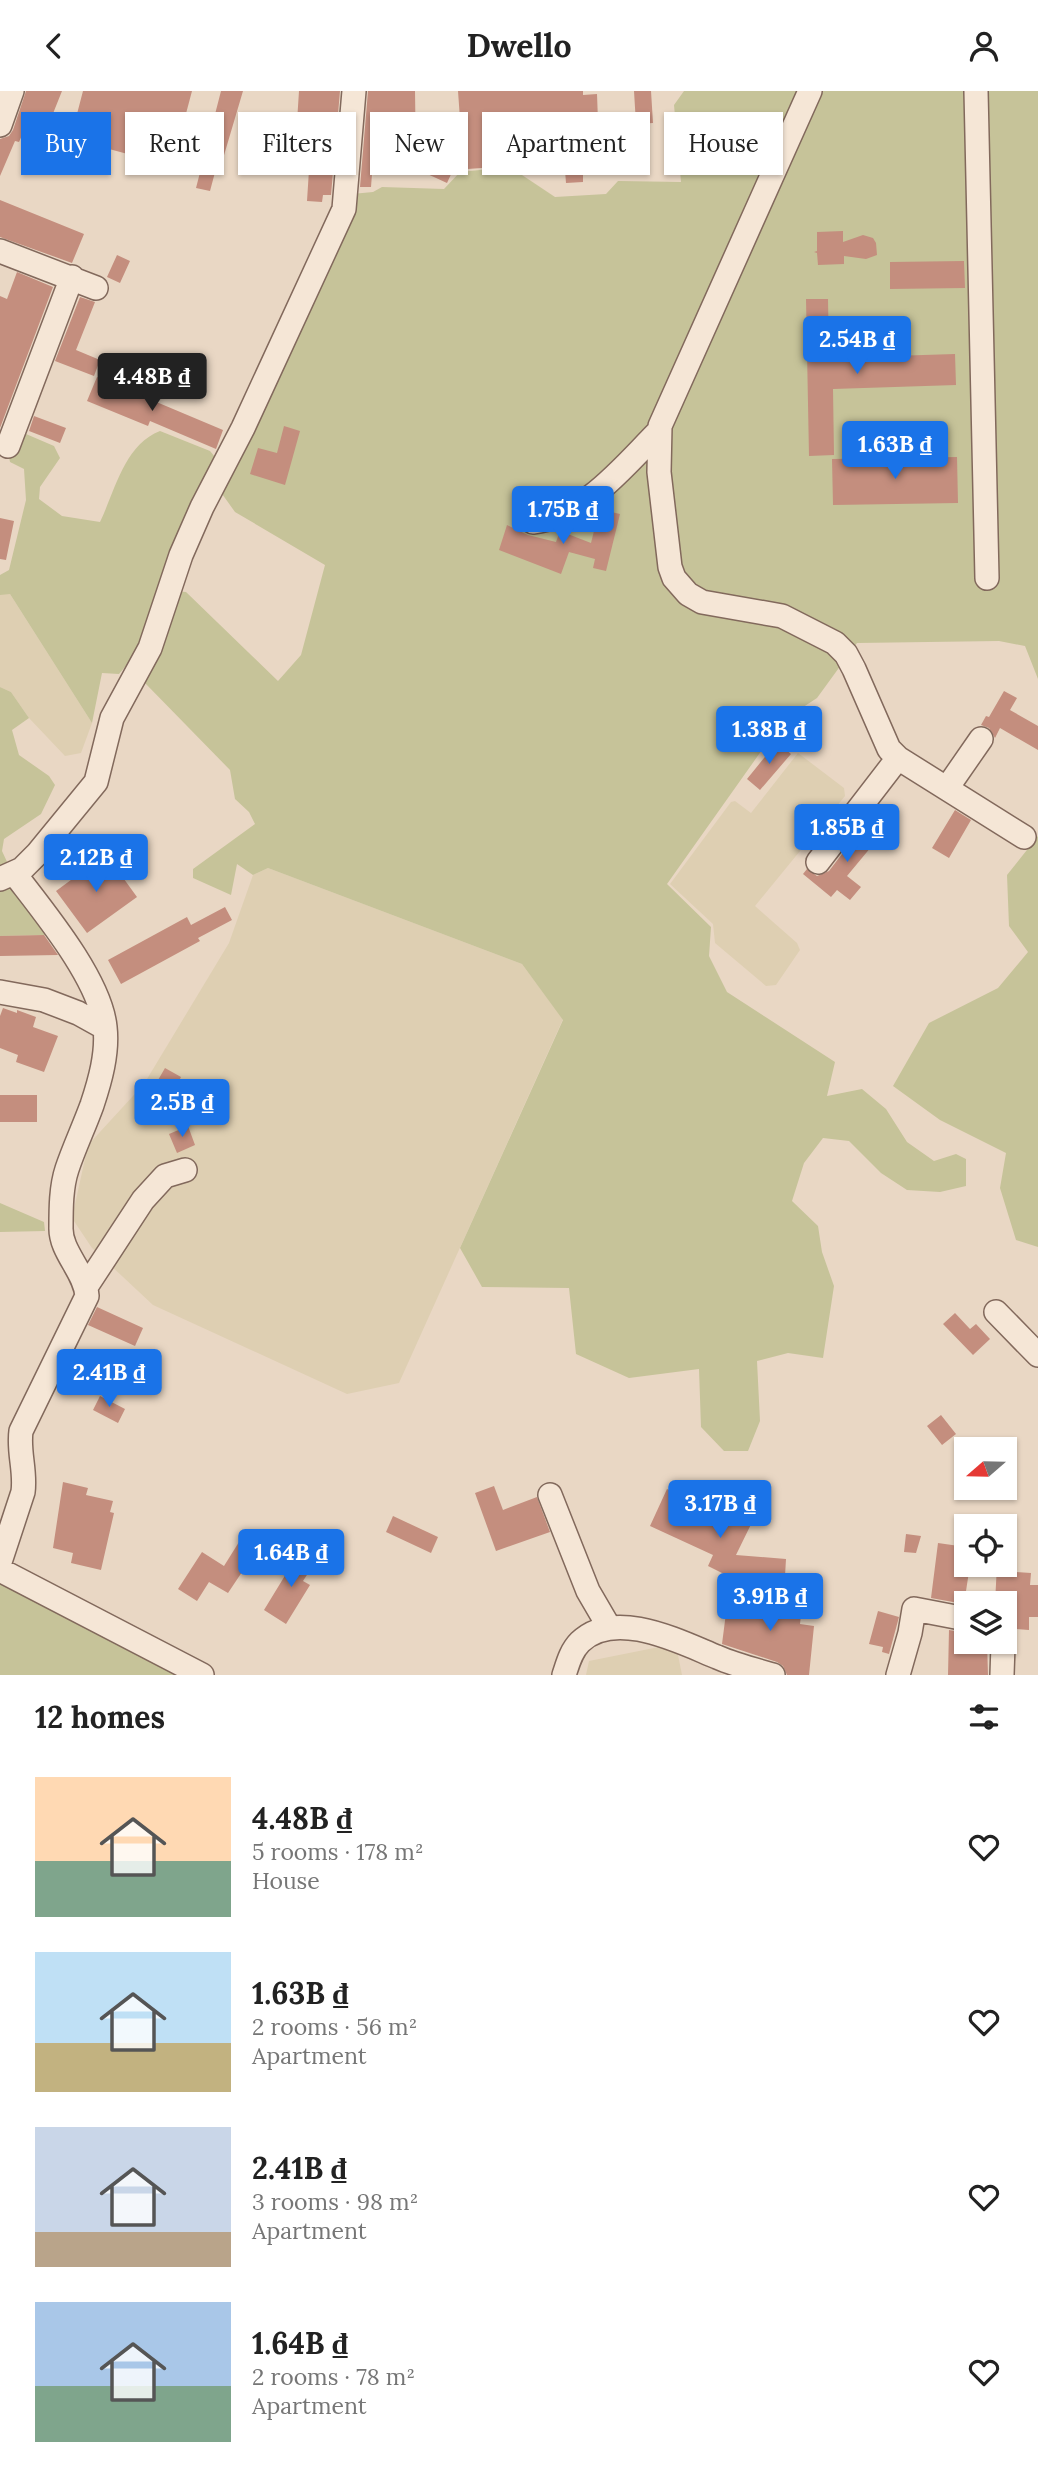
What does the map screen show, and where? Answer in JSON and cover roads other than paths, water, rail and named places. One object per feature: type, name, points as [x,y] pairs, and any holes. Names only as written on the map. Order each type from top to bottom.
[{"type":"street","points":[[0,125],[12,91]]},
{"type":"street","points":[[0,1562],[25,1481],[20,1456],[21,1431],[87,1296],[86,1287],[60,1231],[62,1199],[66,1171],[99,1085],[105,1028],[103,1015],[90,984],[64,939],[7,876],[22,869],[37,854],[96,782],[112,718],[150,648],[186,543],[243,428],[344,209],[354,91]]},
{"type":"street","points":[[810,91],[672,395],[659,431],[659,472],[670,567],[674,578],[688,594],[702,602],[782,616],[835,643],[846,654],[889,749],[898,758],[1024,837]]},
{"type":"street","points":[[976,91],[986,577]]},
{"type":"street","points":[[0,251],[96,288]]},
{"type":"street","points":[[8,446],[72,277]]},
{"type":"street","points":[[533,522],[547,521],[577,506],[604,485],[659,431]]},
{"type":"street","points":[[947,788],[981,739]]},
{"type":"street","points":[[818,862],[898,758]]},
{"type":"street","points":[[0,992],[44,1000],[78,1013],[105,1028]]},
{"type":"street","points":[[86,1287],[143,1200],[165,1176],[185,1170]]},
{"type":"street","points":[[996,1312],[1038,1355]]},
{"type":"street","points":[[550,1495],[588,1591],[609,1627]]},
{"type":"street","points":[[0,1570],[202,1675]]},
{"type":"street","points":[[898,1675],[914,1609],[954,1617]]},
{"type":"street","points":[[564,1675],[571,1653],[582,1640],[617,1625],[660,1635],[773,1675]]},
{"type":"street","points":[[1002,1675],[1003,1654]]}]
